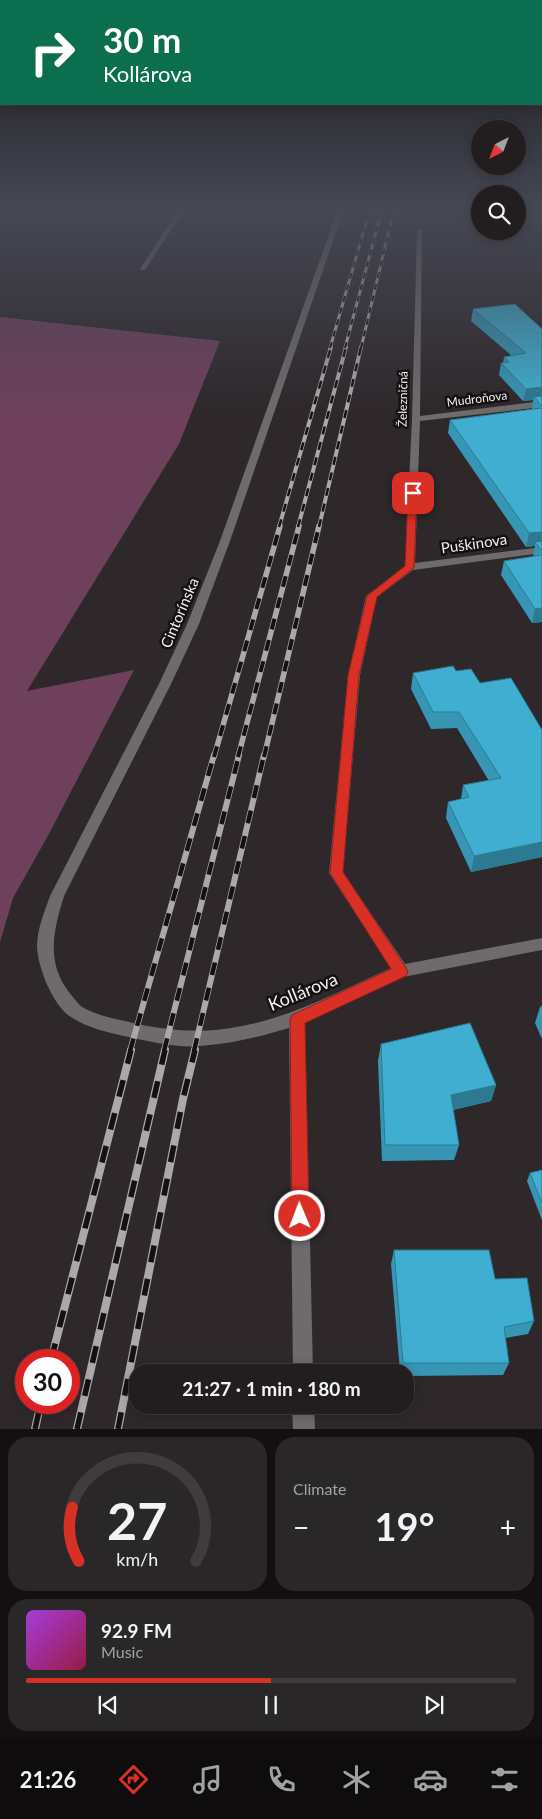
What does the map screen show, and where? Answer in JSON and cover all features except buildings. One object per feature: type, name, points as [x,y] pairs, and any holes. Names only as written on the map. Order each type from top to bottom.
[{"type":"street","name":"Cintorínska","points":[[76,1012],[59,992],[50,972],[45,948],[47,926],[57,896],[161,693],[193,624],[225,541],[318,276]]},
{"type":"street","name":"Železničná","points":[[410,568],[419,276]]},
{"type":"street","name":"Mudroňova","points":[[416,419],[542,404]]},
{"type":"street","name":"Puškinova","points":[[410,568],[542,550]]},
{"type":"street","points":[[401,971],[336,873],[354,675],[372,596],[410,568]]},
{"type":"street","name":"Kollárova","points":[[76,1012],[109,1025],[152,1035],[198,1038],[242,1034],[297,1019],[401,971],[542,944]]},
{"type":"street","points":[[297,1019],[303,1364]]},
{"type":"street","points":[[303,1414],[304,1429]]},
{"type":"shaded area","points":[[0,317],[220,341],[179,444],[27,691],[134,670],[50,832],[13,898],[0,942]]},
{"type":"railway","points":[[330,348],[351,276]]},
{"type":"railway","points":[[345,348],[364,276]]},
{"type":"railway","points":[[361,348],[378,276]]},
{"type":"railway","points":[[279,527],[331,347]]},
{"type":"railway","points":[[298,527],[346,347]]},
{"type":"railway","points":[[319,527],[361,347]]},
{"type":"railway","points":[[214,757],[280,526]]},
{"type":"railway","points":[[238,757],[299,526]]},
{"type":"railway","points":[[264,757],[319,526]]},
{"type":"railway","points":[[130,1051],[214,755]]},
{"type":"railway","points":[[164,1051],[239,755]]},
{"type":"railway","points":[[194,1051],[264,755]]},
{"type":"railway","points":[[54,1349],[131,1050]]},
{"type":"railway","points":[[77,1429],[165,1050]]},
{"type":"railway","points":[[118,1429],[183,1099],[195,1050]]},
{"type":"railway","points":[[35,1429],[38,1414]]},
{"type":"route","points":[[300,1216],[297,1019],[401,971],[336,873],[354,675],[372,596],[410,568],[413,493]]}]
